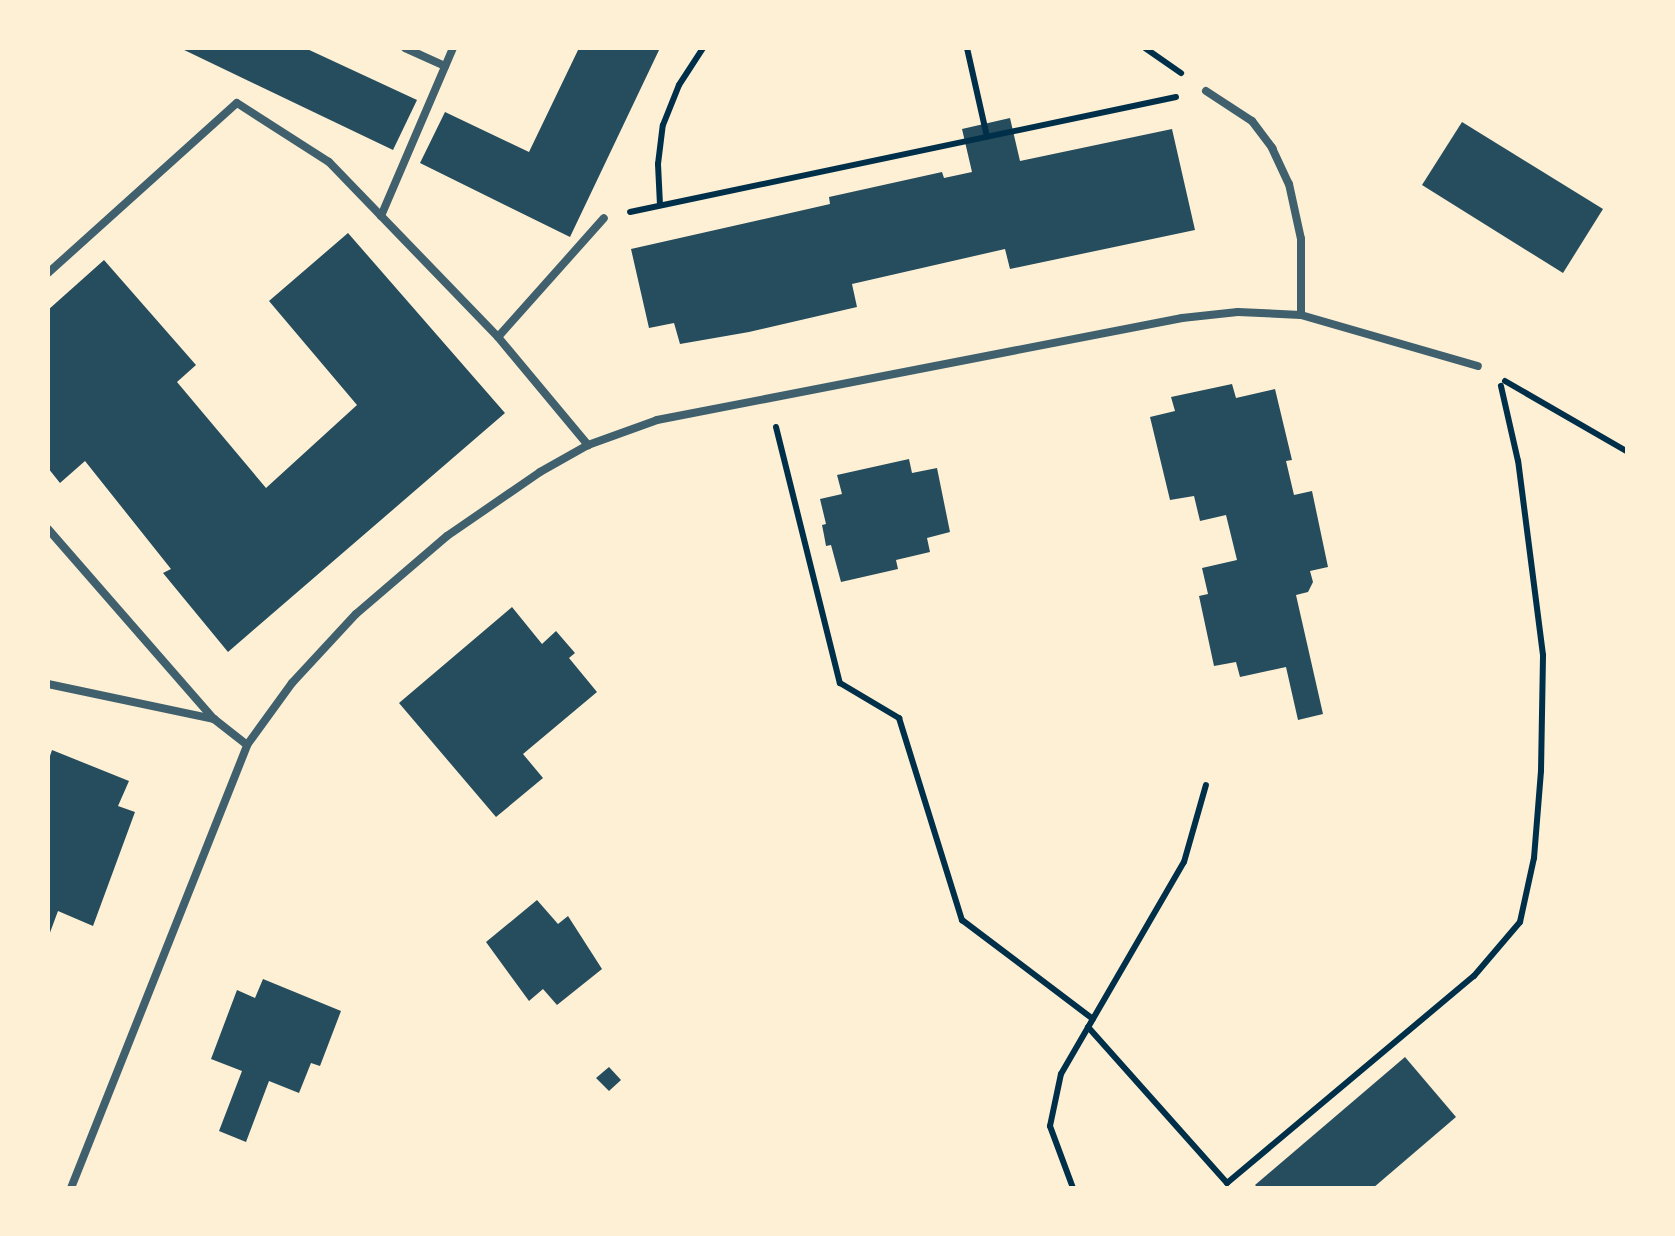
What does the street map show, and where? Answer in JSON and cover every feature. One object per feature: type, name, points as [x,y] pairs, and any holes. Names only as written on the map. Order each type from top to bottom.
[{"type":"lane","points":[[405,48],[445,66]]},
{"type":"lane","points":[[381,216],[452,48]]},
{"type":"lane","points":[[1206,91],[1252,121],[1272,148],[1289,184],[1301,239],[1300,315]]},
{"type":"lane","points":[[48,273],[238,103],[330,162],[498,337],[588,445]]},
{"type":"lane","points":[[498,337],[604,218]]},
{"type":"lane","points":[[71,1188],[247,745],[292,683],[356,614],[447,536],[588,445],[658,420],[1182,318],[1238,312],[1300,315],[1478,366]]},
{"type":"lane","points":[[48,529],[214,719],[247,745]]},
{"type":"lane","points":[[48,684],[214,719]]},
{"type":"path","points":[[660,204],[658,164],[663,125],[680,84],[703,48]]},
{"type":"path","points":[[967,48],[987,137]]},
{"type":"path","points":[[1145,48],[1206,91]]},
{"type":"path","points":[[604,218],[1206,91]]},
{"type":"path","points":[[1088,1027],[1228,1183],[1474,976],[1520,922],[1536,841],[1544,655],[1518,462],[1499,378],[1628,452]]},
{"type":"path","points":[[770,399],[840,682],[899,718],[962,920],[1093,1019]]},
{"type":"path","points":[[1074,1188],[1050,1126],[1061,1074],[1184,862],[1206,785]]},
{"type":"building","points":[[180,48],[305,48],[417,100],[393,150]]},
{"type":"building","points":[[579,48],[660,48],[570,237],[420,163],[445,112],[529,152]]},
{"type":"building","points":[[1010,118],[1020,161],[1172,129],[1195,230],[1010,269],[1005,249],[852,284],[857,307],[749,332],[680,344],[674,323],[649,328],[631,249],[830,204],[829,197],[942,172],[944,178],[972,172],[962,129]]},
{"type":"building","points":[[1462,122],[1603,209],[1563,273],[1422,185]]},
{"type":"building","points":[[348,233],[505,413],[228,652],[163,573],[171,569],[85,461],[60,483],[48,468],[48,310],[104,260],[196,365],[177,382],[266,488],[357,405],[269,301]]},
{"type":"building","points":[[1232,384],[1236,398],[1275,389],[1292,460],[1286,461],[1294,495],[1312,491],[1328,567],[1310,571],[1313,582],[1308,592],[1296,595],[1323,714],[1298,720],[1286,667],[1240,677],[1236,662],[1214,666],[1199,596],[1208,594],[1202,568],[1237,560],[1226,515],[1200,521],[1194,496],[1170,500],[1150,417],[1175,411],[1171,397]]},
{"type":"building","points":[[909,459],[912,473],[937,468],[950,532],[927,538],[930,552],[896,560],[898,569],[841,582],[831,545],[826,546],[820,499],[842,494],[837,475]]},
{"type":"building","points":[[512,607],[542,644],[556,631],[575,653],[569,658],[597,692],[523,754],[543,778],[496,817],[399,703]]},
{"type":"building","points":[[52,750],[129,781],[118,806],[135,812],[93,926],[58,911],[48,938],[48,762]]},
{"type":"building","points":[[537,900],[558,924],[568,916],[602,969],[557,1005],[543,989],[529,1001],[486,942]]},
{"type":"building","points":[[263,979],[341,1011],[320,1066],[311,1063],[299,1093],[269,1081],[246,1142],[219,1131],[242,1071],[211,1059],[237,990],[255,998]]},
{"type":"building","points":[[1405,1057],[1456,1117],[1373,1188],[1255,1185]]},
{"type":"building","points":[[609,1067],[621,1080],[609,1091],[596,1078]]}]
